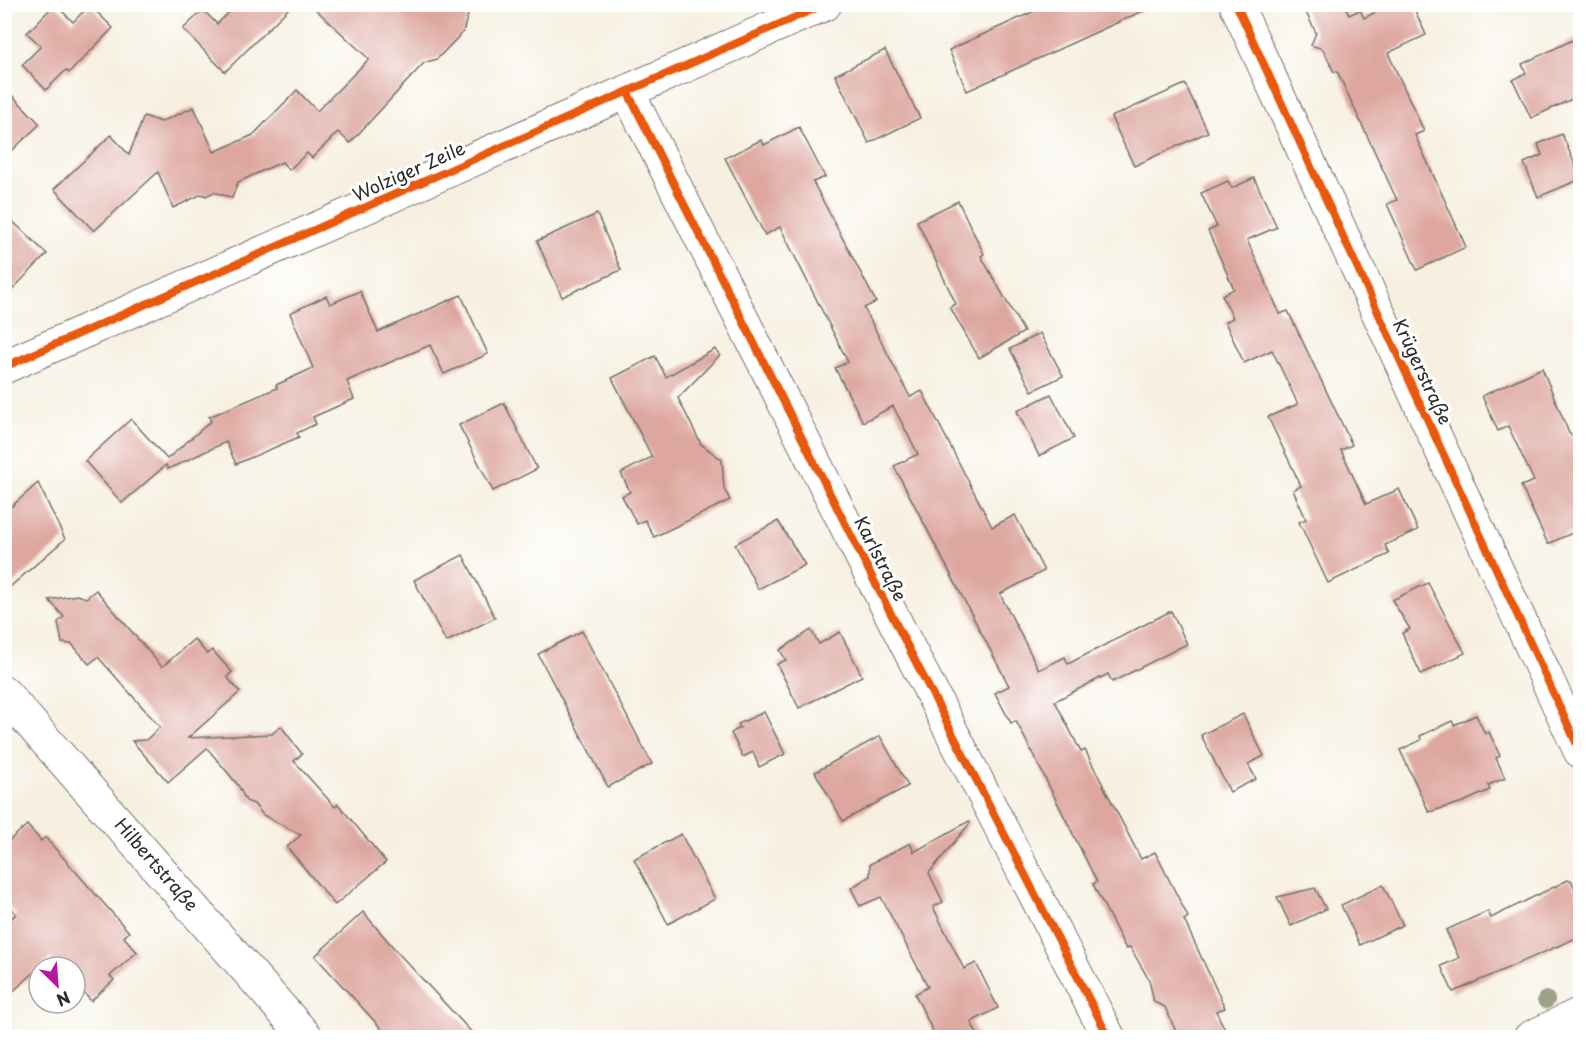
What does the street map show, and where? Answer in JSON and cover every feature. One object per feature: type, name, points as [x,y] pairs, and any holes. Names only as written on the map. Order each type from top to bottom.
[{"type":"street","name":"Wolziger Zeile","points":[[4,367],[825,4]]},
{"type":"street","name":"Krügerstraße","points":[[1236,4],[1581,751]]},
{"type":"street","name":"Karlstraße","points":[[628,93],[874,582],[1109,1038]]},
{"type":"street","name":"Hilbertstraße","points":[[4,693],[307,1038]]},
{"type":"street","points":[[1530,1038],[1581,1014]]},
{"type":"building","points":[[55,4],[73,22],[90,5],[113,28],[69,73],[66,70],[46,90],[22,65],[41,46],[27,33]]},
{"type":"building","points":[[237,4],[293,4],[225,72],[183,29],[203,10],[217,24]]},
{"type":"building","points":[[310,4],[471,4],[463,32],[437,59],[424,63],[350,143],[338,132],[312,158],[307,153],[289,170],[282,162],[238,182],[232,198],[214,192],[206,196],[202,194],[173,208],[158,172],[94,231],[54,189],[111,135],[129,155],[144,116],[161,122],[194,107],[214,152],[253,135],[297,90],[317,111],[369,59]]},
{"type":"building","points":[[1050,4],[1158,4],[967,91],[949,50]]},
{"type":"building","points":[[1302,4],[1344,4],[1349,15],[1360,10],[1364,18],[1392,4],[1412,4],[1426,35],[1388,53],[1424,131],[1415,135],[1466,247],[1417,270],[1387,204],[1397,200],[1337,71],[1334,72],[1323,49],[1311,45],[1316,33]]},
{"type":"building","points":[[1581,36],[1581,95],[1531,118],[1513,80],[1526,73],[1522,64]]},
{"type":"building","points":[[885,50],[920,118],[869,143],[835,75]]},
{"type":"building","points":[[1185,84],[1208,132],[1134,166],[1111,117]]},
{"type":"building","points":[[4,87],[40,124],[4,158]]},
{"type":"building","points":[[799,127],[825,177],[813,182],[876,302],[864,308],[910,397],[922,391],[992,527],[1015,515],[1044,571],[1000,594],[1039,670],[1065,657],[1068,664],[1171,611],[1187,644],[1112,682],[1108,674],[1055,701],[1081,752],[1085,750],[1141,859],[1155,852],[1188,917],[1184,920],[1225,1008],[1216,1011],[1229,1038],[1179,1038],[1165,1007],[1154,1002],[1149,980],[1130,947],[1126,949],[1093,884],[1097,882],[1016,721],[1011,723],[995,693],[1009,686],[894,466],[918,454],[893,406],[863,422],[835,368],[848,362],[780,227],[765,235],[725,158],[761,140],[764,145]]},
{"type":"building","points":[[1562,134],[1581,179],[1538,197],[1524,163],[1542,155],[1538,144]]},
{"type":"building","points":[[1254,178],[1277,227],[1247,240],[1280,314],[1288,311],[1352,445],[1341,450],[1366,504],[1399,489],[1418,530],[1385,545],[1389,554],[1328,583],[1299,522],[1306,519],[1293,490],[1301,486],[1268,417],[1298,404],[1272,350],[1244,363],[1225,322],[1233,318],[1222,295],[1234,289],[1208,231],[1217,227],[1201,193],[1228,181],[1232,188]]},
{"type":"building","points":[[958,201],[984,254],[981,256],[1024,332],[979,358],[950,307],[956,304],[917,221]]},
{"type":"building","points":[[4,213],[47,254],[4,298]]},
{"type":"building","points":[[597,214],[621,270],[562,297],[537,241]]},
{"type":"building","points":[[360,291],[378,332],[461,295],[488,354],[444,374],[430,345],[347,381],[354,399],[313,417],[316,424],[297,433],[299,437],[236,464],[226,442],[168,469],[166,465],[122,503],[85,461],[131,419],[167,459],[211,421],[209,417],[277,388],[276,385],[313,368],[290,313],[326,296],[330,304]]},
{"type":"building","points":[[1040,333],[1063,376],[1032,391],[1010,349]]},
{"type":"building","points":[[715,349],[720,355],[678,398],[701,444],[722,460],[724,489],[730,500],[654,537],[645,520],[637,524],[622,496],[630,492],[621,473],[652,457],[612,378],[655,356],[666,377]]},
{"type":"building","points":[[1542,368],[1569,433],[1581,445],[1581,529],[1548,544],[1521,486],[1534,481],[1508,426],[1498,431],[1482,396]]},
{"type":"building","points":[[1051,394],[1074,438],[1039,456],[1017,411]]},
{"type":"building","points":[[504,403],[537,469],[493,491],[459,425]]},
{"type":"building","points":[[38,483],[65,539],[4,592],[4,513]]},
{"type":"building","points":[[778,521],[805,565],[758,589],[735,544]]},
{"type":"building","points":[[463,555],[495,618],[446,642],[414,580]]},
{"type":"building","points":[[1428,583],[1465,653],[1421,674],[1402,633],[1410,629],[1392,600]]},
{"type":"building","points":[[96,590],[162,667],[194,639],[207,654],[212,650],[232,672],[227,677],[240,692],[188,738],[272,734],[281,726],[302,754],[294,761],[335,807],[338,804],[386,862],[335,905],[287,847],[301,835],[263,815],[254,804],[246,801],[238,785],[207,748],[168,782],[132,741],[146,740],[160,727],[98,657],[89,664],[72,644],[62,643],[58,622],[64,617],[49,600],[77,595],[86,598]]},
{"type":"building","points":[[811,630],[819,644],[840,632],[862,676],[799,708],[777,664],[786,660],[780,650]]},
{"type":"building","points":[[582,631],[652,764],[608,787],[538,654]]},
{"type":"building","points":[[764,712],[785,754],[759,767],[753,752],[743,757],[731,733],[740,728],[738,724]]},
{"type":"building","points":[[1243,714],[1264,756],[1248,764],[1256,779],[1230,792],[1201,735]]},
{"type":"building","points":[[1476,715],[1485,734],[1489,732],[1500,756],[1496,758],[1505,778],[1488,785],[1490,790],[1463,802],[1429,812],[1400,750],[1421,740],[1420,736],[1452,721],[1454,725]]},
{"type":"building","points":[[880,736],[908,786],[843,821],[815,772]]},
{"type":"building","points":[[969,821],[970,823],[929,873],[943,902],[933,907],[964,969],[976,963],[998,1008],[971,1022],[979,1038],[936,1038],[915,994],[928,987],[881,897],[860,906],[851,888],[870,876],[870,864],[910,843],[914,852]]},
{"type":"building","points":[[27,825],[41,841],[45,837],[129,932],[124,937],[137,952],[110,976],[114,980],[91,1001],[87,996],[87,955],[27,955],[27,979],[4,999],[4,925],[16,914],[4,901],[4,845]]},
{"type":"building","points":[[681,834],[715,899],[668,924],[634,859]]},
{"type":"building","points":[[1571,880],[1581,901],[1581,936],[1453,992],[1441,966],[1459,958],[1446,930],[1488,911],[1491,918]]},
{"type":"building","points":[[1383,885],[1403,925],[1360,945],[1341,905]]},
{"type":"building","points":[[1315,888],[1326,909],[1291,926],[1277,897]]},
{"type":"building","points":[[363,912],[477,1038],[390,1038],[315,956]]},
{"type":"cycle path","points":[[4,367],[825,4]]},
{"type":"cycle path","points":[[1236,4],[1580,751]]},
{"type":"cycle path","points":[[628,93],[869,571],[1109,1038]]}]
